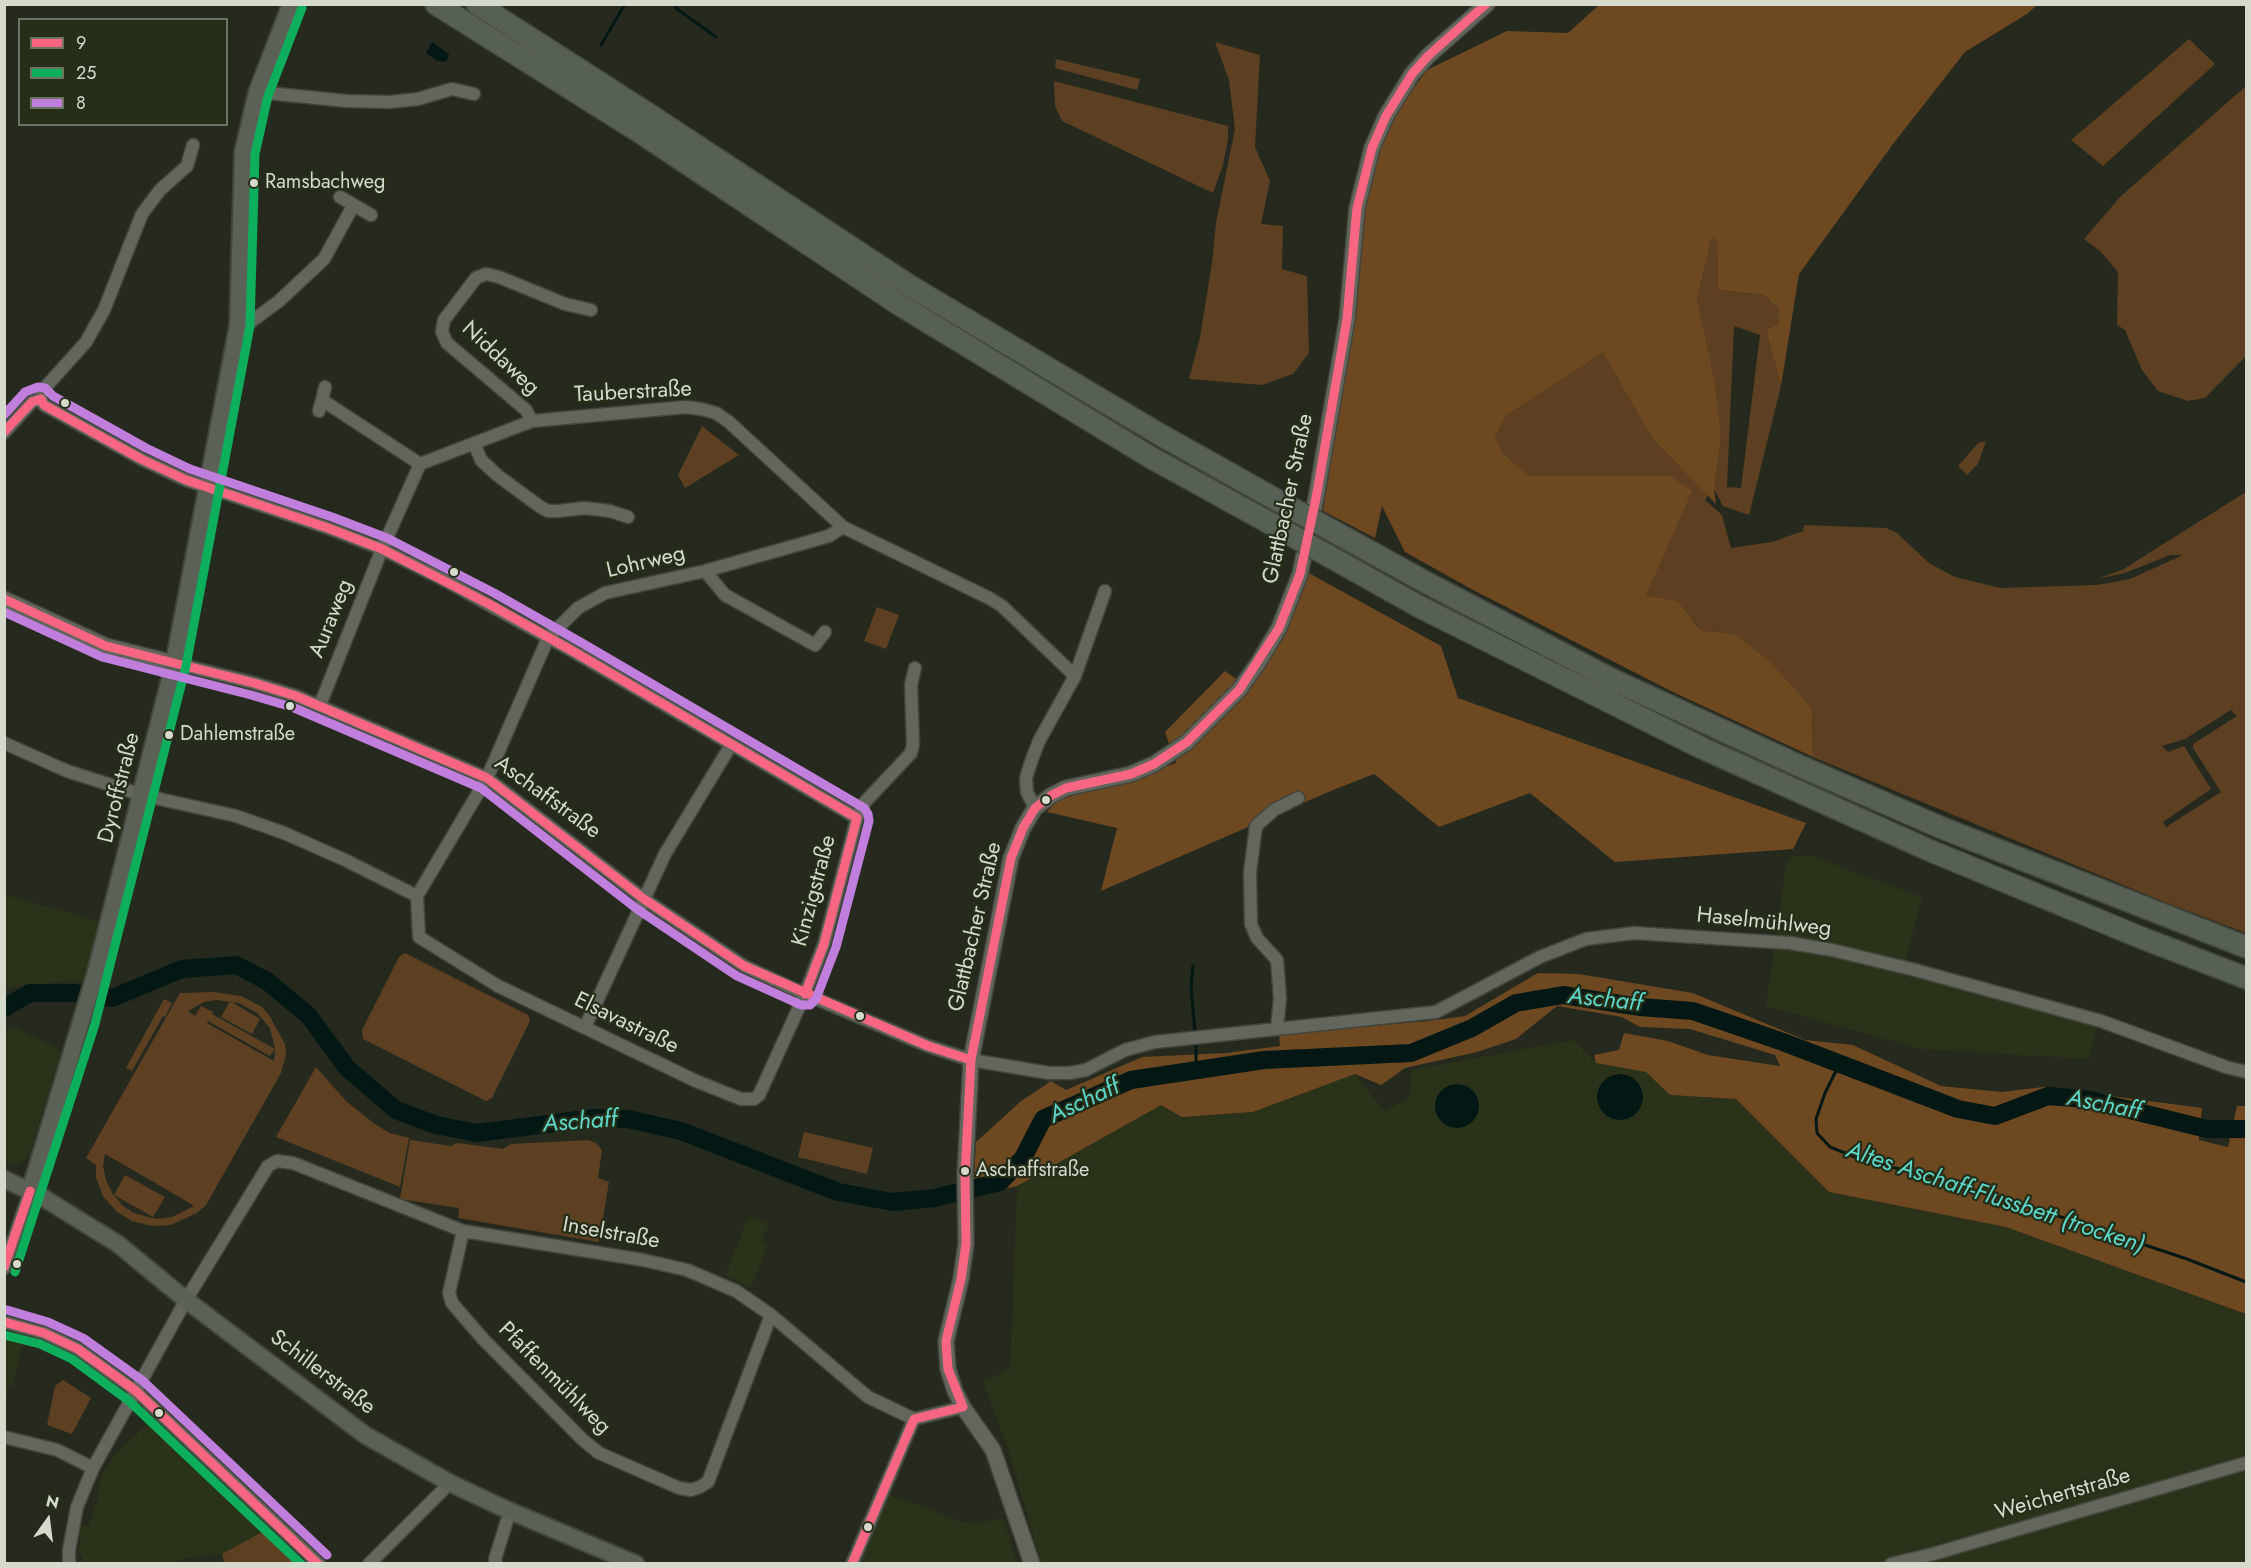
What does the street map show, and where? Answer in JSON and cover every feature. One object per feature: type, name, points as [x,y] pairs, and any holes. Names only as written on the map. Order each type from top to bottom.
[{"type":"highway","points":[[436,4],[635,129],[900,305],[1150,457],[1420,607],[1702,748],[1909,842],[2142,938],[2247,978]]},
{"type":"highway","points":[[477,4],[647,112],[910,286],[1159,434],[1427,583],[1613,680],[1802,767],[1942,828],[2247,947]]},
{"type":"main road","name":"Dyroffstraße","points":[[30,1191],[86,1009],[174,663],[238,325],[243,152],[257,92],[291,4]]},
{"type":"main road","name":"Schillerstraße","points":[[4,1179],[30,1191],[118,1244],[186,1300],[365,1435],[450,1483],[510,1511],[636,1563]]},
{"type":"street","name":"Glattbacher Straße","points":[[1032,1563],[993,1450],[963,1407],[948,1369],[946,1341],[961,1279],[966,1244],[965,1174],[971,1060],[1008,866],[1023,828],[1035,808],[1066,788],[1131,774],[1154,764],[1187,742],[1239,690],[1279,628],[1300,574],[1316,498],[1346,329],[1357,208],[1372,148],[1386,116],[1412,74],[1428,56],[1486,4]]},
{"type":"street","points":[[257,92],[347,101],[390,102],[418,99],[452,89],[474,94]]},
{"type":"street","points":[[4,433],[32,402],[41,399],[42,391],[86,342],[108,302],[142,214],[160,190],[187,166],[193,145]]},
{"type":"street","points":[[340,197],[371,215]]},
{"type":"street","points":[[238,325],[252,321],[324,259],[353,206]]},
{"type":"street","name":"Niddaweg","points":[[532,421],[526,410],[447,343],[442,332],[444,320],[476,278],[486,274],[566,304],[591,310]]},
{"type":"street","points":[[325,387],[320,406],[420,464],[382,549]]},
{"type":"street","name":"Kinzigstraße","points":[[41,399],[44,405],[141,459],[207,487],[382,549],[548,638],[856,818],[827,933],[805,994]]},
{"type":"street","name":"Tauberstraße","points":[[420,464],[532,421],[686,407],[701,409],[729,422],[843,527],[996,602],[1075,676]]},
{"type":"street","points":[[474,443],[481,460],[539,507],[548,511],[585,508],[610,511],[628,517]]},
{"type":"street","name":"Lohrweg","points":[[417,896],[487,778],[548,638],[578,608],[605,593],[705,571],[830,536],[843,527]]},
{"type":"street","name":"Auraweg","points":[[320,705],[382,549]]},
{"type":"street","points":[[705,571],[725,595],[815,645],[825,632]]},
{"type":"street","points":[[1035,808],[1027,792],[1026,778],[1032,759],[1039,741],[1075,676],[1105,591]]},
{"type":"street","name":"Aschaffstraße","points":[[4,599],[106,646],[254,683],[320,705],[487,778],[644,899],[744,966],[928,1046],[971,1060]]},
{"type":"street","points":[[856,818],[865,802],[911,753],[913,744],[911,685],[915,668]]},
{"type":"street","points":[[4,743],[67,771],[142,795],[236,816],[274,830],[345,860],[417,896]]},
{"type":"street","points":[[585,1027],[665,854],[730,745]]},
{"type":"street","points":[[1277,1028],[1280,998],[1277,960],[1257,938],[1251,924],[1250,872],[1256,826],[1274,810],[1298,798]]},
{"type":"street","name":"Elsavastraße","points":[[417,896],[419,938],[498,986],[696,1081],[741,1099],[754,1099],[759,1095],[805,994]]},
{"type":"street","name":"Haselmühlweg","points":[[971,1060],[1049,1073],[1069,1073],[1086,1070],[1140,1045],[1436,1012],[1540,957],[1586,939],[1634,933],[1790,943],[1833,950],[2101,1021],[2226,1067],[2247,1072]]},
{"type":"street","name":"Inselstraße","points":[[186,1300],[268,1166],[277,1161],[293,1163],[463,1231],[643,1260],[687,1270],[736,1291],[771,1315],[859,1391],[914,1419]]},
{"type":"street","name":"Dyroffstraße","points":[[4,1268],[30,1191]]},
{"type":"street","name":"Pfaffenmühlweg","points":[[463,1231],[449,1293],[452,1304],[483,1339],[583,1440],[599,1453],[679,1488],[691,1490],[708,1482],[771,1315]]},
{"type":"street","points":[[69,1563],[69,1550],[77,1507],[93,1468],[186,1300]]},
{"type":"street","points":[[4,1322],[44,1333],[78,1349],[136,1391],[319,1563]]},
{"type":"street","points":[[852,1563],[914,1419],[963,1407]]},
{"type":"street","points":[[4,1437],[57,1450],[93,1468]]},
{"type":"street","name":"Weichertstraße","points":[[1891,1563],[1933,1554],[2247,1463]]},
{"type":"street","points":[[369,1563],[450,1483]]},
{"type":"street","points":[[496,1563],[495,1559],[510,1511]]},
{"type":"shaded area","points":[[1599,5],[2037,5],[2027,14],[1965,52],[1893,144],[1799,274],[1781,386],[1766,330],[1779,323],[1779,309],[1764,295],[1718,290],[1717,241],[1712,237],[1697,300],[1715,384],[1721,440],[1714,489],[1716,504],[1651,437],[1603,353],[1507,415],[1495,437],[1503,453],[1529,476],[1670,476],[1692,491],[1646,595],[1678,601],[1700,630],[1734,634],[1768,660],[1812,708],[1813,757],[1675,693],[1473,590],[1405,552],[1382,506],[1375,538],[1323,511],[1347,358],[1371,158],[1395,113],[1427,70],[1507,31],[1568,33]]},
{"type":"shaded area","points":[[2189,39],[2215,64],[2103,166],[2071,140]]},
{"type":"shaded area","points":[[432,42],[449,54],[447,60],[438,61],[426,53]]},
{"type":"shaded area","points":[[1215,42],[1260,55],[1255,147],[1270,181],[1261,224],[1283,226],[1282,269],[1307,276],[1309,353],[1293,374],[1262,385],[1189,379],[1200,337],[1216,223],[1235,129],[1229,80]]},
{"type":"shaded area","points":[[1056,59],[1140,79],[1137,90],[1055,68]]},
{"type":"shaded area","points":[[1054,81],[1228,126],[1223,165],[1213,193],[1062,121],[1055,106]]},
{"type":"shaded area","points":[[2246,86],[2246,356],[2205,398],[2188,401],[2158,391],[2142,370],[2125,330],[2117,325],[2118,272],[2100,251],[2084,239],[2120,197]]},
{"type":"shaded area","points":[[1712,237],[1717,241],[1718,290],[1764,295],[1779,309],[1779,323],[1766,330],[1781,386],[1749,515],[1723,506],[1714,489],[1721,440],[1697,300]],"holes":[[[1734,326],[1760,335],[1741,488],[1727,487]]]},
{"type":"shaded area","points":[[1603,353],[1651,437],[1708,495],[1705,500],[1722,515],[1731,548],[1772,542],[1803,531],[1804,525],[1886,528],[1897,533],[1929,563],[1955,577],[2000,588],[2097,585],[2130,579],[2183,555],[2170,555],[2125,573],[2097,579],[2122,570],[2246,492],[2246,933],[2162,901],[1813,757],[1812,708],[1734,634],[1700,630],[1678,601],[1646,595],[1591,477],[1529,476],[1503,453],[1495,437],[1507,415]],"holes":[[[2231,710],[2237,716],[2193,744],[2193,748],[2221,792],[2166,827],[2163,822],[2211,789],[2184,746],[2168,752],[2162,746],[2185,739]]]},
{"type":"shaded area","points":[[702,426],[739,455],[685,488],[678,475]]},
{"type":"shaded area","points":[[1986,441],[1978,464],[1967,475],[1958,466],[1978,443]]},
{"type":"shaded area","points":[[1307,572],[1441,646],[1458,698],[1806,823],[1793,849],[1615,862],[1530,793],[1439,827],[1374,774],[1101,891],[1117,828],[1047,812],[1058,800],[1176,763],[1165,732],[1225,671],[1248,687]]},
{"type":"shaded area","points":[[877,607],[899,615],[886,649],[864,641]]},
{"type":"shaded area","points":[[1809,855],[1922,897],[1905,963],[2100,1013],[2089,1059],[1921,1049],[1766,1006],[1787,858]]},
{"type":"shaded area","points":[[5,895],[98,921],[85,980],[24,985],[5,989]]},
{"type":"shaded area","points":[[405,953],[528,1015],[530,1021],[492,1098],[486,1101],[363,1039],[362,1030],[399,957]]},
{"type":"shaded area","points":[[1538,973],[1579,974],[1693,993],[1805,1040],[1853,1045],[1941,1086],[2002,1092],[2043,1087],[2202,1108],[2199,1140],[2228,1147],[2237,1106],[2246,1106],[2246,1314],[2006,1227],[1829,1192],[1736,1099],[1670,1095],[1646,1072],[1596,1063],[1594,1055],[1619,1050],[1624,1033],[1668,1041],[1708,1055],[1780,1066],[1775,1055],[1690,1029],[1640,1027],[1622,1017],[1557,1006],[1516,1039],[1477,1052],[1405,1068],[1381,1085],[1355,1074],[1253,1112],[1182,1117],[1161,1105],[1017,1186],[973,1196],[976,1142],[1020,1102],[1051,1081],[1066,1090],[1142,1057],[1226,1053],[1280,1046],[1279,1034],[1465,1016]]},
{"type":"shaded area","points":[[214,992],[241,996],[262,1007],[285,1044],[286,1055],[281,1073],[206,1205],[197,1213],[171,1225],[152,1226],[132,1221],[116,1211],[103,1196],[96,1178],[96,1165],[86,1158],[180,993]],"holes":[[[216,1000],[239,1003],[257,1013],[270,1028],[275,1049],[212,1014],[213,1012],[201,1006],[195,1016],[188,1011],[204,1002]],[[208,1021],[270,1056],[275,1049],[274,1061],[207,1023]],[[105,1154],[194,1206],[172,1217],[156,1219],[134,1213],[123,1206],[113,1194],[106,1180],[103,1166]]]},
{"type":"shaded area","points":[[164,999],[172,1003],[132,1071],[126,1068]]},
{"type":"shaded area","points":[[230,1001],[260,1019],[252,1034],[221,1017]]},
{"type":"shaded area","points":[[14,1027],[62,1050],[30,1152],[26,1159],[15,1165],[4,1161],[5,1031]]},
{"type":"shaded area","points":[[1573,1040],[1596,1063],[1646,1072],[1670,1095],[1736,1099],[1829,1192],[2006,1227],[2246,1314],[2246,1563],[1041,1563],[1009,1451],[983,1382],[1010,1368],[1017,1186],[1147,1107],[1162,1105],[1182,1117],[1253,1112],[1355,1074],[1384,1112],[1410,1097],[1411,1070]]},
{"type":"shaded area","points":[[316,1067],[346,1101],[376,1125],[390,1133],[409,1138],[400,1187],[276,1137]]},
{"type":"shaded area","points":[[1620,1074],[1636,1081],[1643,1097],[1636,1113],[1620,1120],[1604,1113],[1597,1097],[1604,1081]]},
{"type":"shaded area","points":[[1457,1084],[1472,1091],[1479,1106],[1472,1121],[1457,1128],[1442,1121],[1435,1106],[1442,1091]]},
{"type":"shaded area","points":[[804,1132],[873,1148],[867,1174],[798,1157]]},
{"type":"shaded area","points":[[410,1140],[451,1146],[457,1143],[503,1149],[511,1144],[588,1140],[596,1143],[602,1150],[598,1178],[609,1182],[599,1242],[458,1218],[459,1208],[400,1199]]},
{"type":"shaded area","points":[[125,1175],[165,1197],[153,1217],[114,1195]]},
{"type":"shaded area","points":[[749,1216],[769,1224],[762,1241],[768,1244],[751,1288],[725,1275]]},
{"type":"shaded area","points":[[5,1332],[24,1337],[13,1386],[9,1385],[5,1407]]},
{"type":"shaded area","points":[[63,1380],[91,1398],[72,1434],[47,1425],[55,1386]]},
{"type":"shaded area","points":[[150,1422],[210,1483],[264,1531],[222,1554],[175,1560],[175,1563],[83,1563],[82,1555],[78,1555],[82,1525],[88,1526],[100,1493],[97,1491],[104,1471],[118,1451]]},
{"type":"shaded area","points":[[888,1494],[960,1521],[975,1524],[1003,1518],[1017,1563],[857,1564]]},
{"type":"shaded area","points":[[264,1531],[295,1563],[224,1563],[222,1554]]},
{"type":"waterway","points":[[601,45],[625,4]]},
{"type":"waterway","points":[[674,4],[677,9],[716,37]]},
{"type":"waterway","name":"Aschaff","points":[[4,1008],[30,993],[74,993],[112,998],[182,969],[236,965],[267,981],[309,1016],[347,1068],[396,1110],[436,1125],[477,1133],[594,1118],[628,1119],[681,1131],[838,1192],[893,1202],[934,1198],[1000,1182],[1023,1158],[1043,1119],[1131,1080],[1264,1060],[1411,1053],[1472,1028],[1516,1003],[1563,995],[1640,1007],[1693,1011],[1783,1042],[1958,1109],[1995,1116],[2048,1096],[2085,1099],[2207,1129],[2246,1129]]},
{"type":"waterway","points":[[1193,966],[1191,986],[1195,1033]]},
{"type":"waterway","points":[[1196,1040],[1196,1070]]},
{"type":"waterway","name":"Altes Aschaff-Flussbett (trocken)","points":[[1839,1065],[1825,1093],[1816,1119],[1817,1133],[1830,1147],[1870,1163],[1915,1172],[2061,1217],[2187,1259],[2246,1282]]},
{"type":"transit line","name":"9","points":[[963,1407],[948,1369],[946,1341],[961,1279],[966,1244],[965,1175],[971,1060],[1011,858],[1023,828],[1035,808],[1052,795],[1066,788],[1131,774],[1154,764],[1187,742],[1239,690],[1279,628],[1300,574],[1316,498],[1347,319],[1357,208],[1372,148],[1386,116],[1412,74],[1428,56],[1486,4]]},
{"type":"transit line","name":"25","points":[[15,1272],[95,1024],[186,666],[250,326],[255,154],[268,96],[302,8]]},
{"type":"transit line","name":"8","points":[[4,415],[25,392],[38,387],[45,388],[53,396],[146,448],[190,469],[387,538],[494,593],[864,808],[869,821],[836,947],[816,999],[810,1005],[801,1005],[737,976],[637,909],[481,788],[292,707],[102,657],[4,612]]},
{"type":"transit line","name":"9","points":[[4,432],[32,402],[41,399],[44,405],[141,459],[186,480],[328,528],[382,549],[489,604],[576,653],[857,818],[824,944],[805,994]]},
{"type":"transit line","name":"9","points":[[4,599],[106,646],[254,683],[296,696],[487,778],[644,899],[744,966],[928,1046],[971,1060]]},
{"type":"transit line","name":"9","points":[[4,1267],[30,1191]]},
{"type":"transit line","name":"8","points":[[7,1310],[48,1322],[83,1338],[143,1381],[327,1555]]},
{"type":"transit line","name":"9","points":[[4,1322],[44,1333],[78,1349],[136,1391],[318,1564]]},
{"type":"transit line","name":"25","points":[[4,1335],[40,1344],[72,1359],[128,1400],[301,1564]]},
{"type":"transit line","name":"9","points":[[852,1564],[914,1419],[963,1407]]},
{"type":"place","name":"Ramsbachweg","points":[[254,183]]},
{"type":"place","name":"Dahlemstraße","points":[[169,735]]},
{"type":"place","name":"Aschaffstraße","points":[[965,1171]]}]
